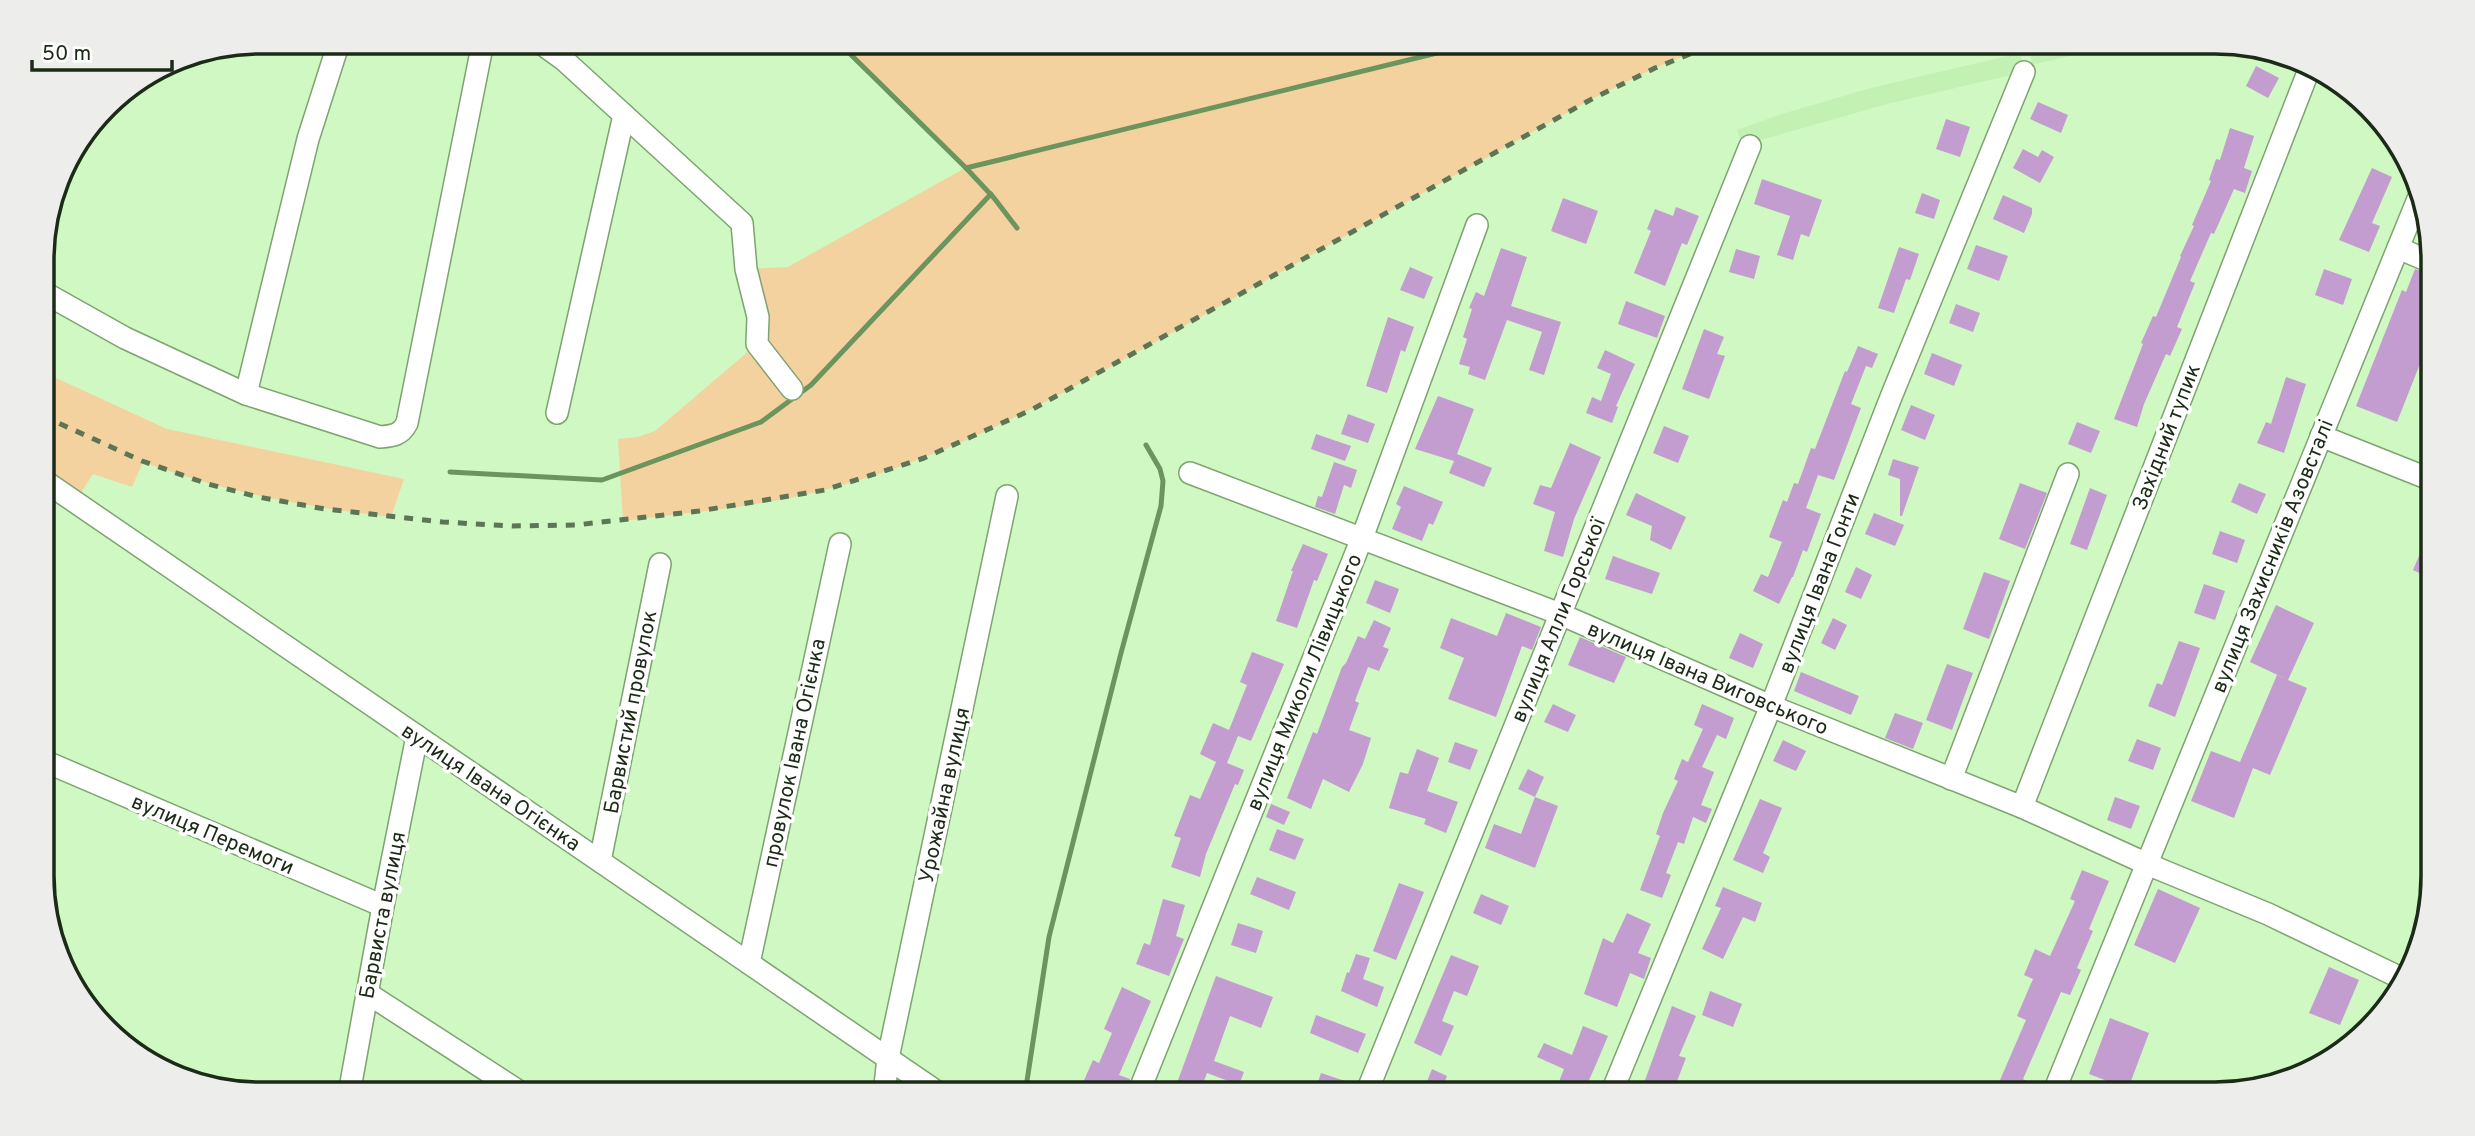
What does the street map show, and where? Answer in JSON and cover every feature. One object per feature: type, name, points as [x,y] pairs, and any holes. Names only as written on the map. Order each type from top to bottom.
[{"type":"street","points":[[246,394],[308,139],[335,55]]},
{"type":"street","points":[[55,299],[125,338],[246,394],[380,437],[403,431],[407,423],[480,55]]},
{"type":"street","points":[[557,55],[742,223],[746,269],[758,317],[757,344],[792,389]]},
{"type":"street","name":"вулиця Івана Гонти","points":[[1616,1081],[1772,706],[1891,397],[2024,72]]},
{"type":"street","name":"Західний тупик","points":[[2022,807],[2306,76]]},
{"type":"street","points":[[557,413],[624,115]]},
{"type":"street","name":"вулиця Алли Горської","points":[[1371,1081],[1749,146]]},
{"type":"street","name":"вулиця Захисників Азовсталі","points":[[2058,1081],[2414,208]]},
{"type":"street","name":"вулиця Миколи Лівицького","points":[[1143,1082],[1362,538],[1477,225]]},
{"type":"street","points":[[2398,248],[2421,258]]},
{"type":"street","points":[[2320,436],[2421,476]]},
{"type":"street","name":"вулиця Івана Виговського","points":[[1190,473],[1560,614],[1772,706],[2022,807],[2147,864]]},
{"type":"street","points":[[1951,779],[2068,474]]},
{"type":"street","name":"вулиця Івана Огієнка","points":[[55,488],[922,1082]]},
{"type":"street","name":"Урожайна вулиця","points":[[885,1082],[888,1058],[1007,496]]},
{"type":"street","name":"провулок Івана Огієнка","points":[[749,963],[840,544]]},
{"type":"street","name":"Барвистий провулок","points":[[600,861],[660,564]]},
{"type":"street","name":"Барвиста вулиця","points":[[351,1082],[417,736]]},
{"type":"street","name":"вулиця Перемоги","points":[[54,765],[383,906]]},
{"type":"street","points":[[2147,864],[2267,915],[2395,975]]},
{"type":"street","points":[[367,993],[504,1082]]},
{"type":"shaded area","points":[[1689,54],[1590,100],[1038,406],[936,453],[865,478],[803,495],[623,521],[618,439],[638,437],[655,431],[757,344],[746,269],[788,267],[965,168],[851,55]]},
{"type":"shaded area","points":[[2015,54],[2020,54],[2024,72],[1887,104],[1743,145],[1737,130],[1871,88]]},
{"type":"shaded area","points":[[2030,54],[2078,54],[2032,65]]},
{"type":"shaded area","points":[[55,377],[167,429],[404,479],[391,517],[265,497],[204,482],[143,462],[132,487],[93,474],[75,502],[55,488]]},
{"type":"building","points":[[2256,66],[2279,78],[2268,98],[2246,86]]},
{"type":"building","points":[[2038,102],[2068,115],[2061,133],[2030,119]]},
{"type":"building","points":[[1946,119],[1970,127],[1960,157],[1936,149]]},
{"type":"building","points":[[2230,128],[2254,136],[2244,168],[2252,171],[2245,193],[2234,189],[2214,234],[2211,233],[2190,281],[2195,283],[2177,327],[2182,329],[2170,356],[2166,354],[2137,427],[2114,419],[2143,344],[2141,343],[2153,316],[2156,317],[2194,226],[2192,225],[2211,181],[2209,180],[2216,159],[2220,160]]},
{"type":"building","points":[[2023,149],[2038,157],[2042,150],[2054,157],[2040,183],[2013,168]]},
{"type":"building","points":[[2372,168],[2392,177],[2372,223],[2380,226],[2369,252],[2339,240]]},
{"type":"building","points":[[1762,179],[1822,200],[1809,237],[1801,234],[1793,260],[1777,255],[1790,216],[1754,204]]},
{"type":"building","points":[[1922,193],[1940,200],[1934,219],[1915,213]]},
{"type":"building","points":[[2003,195],[2032,208],[2024,233],[1993,219]]},
{"type":"building","points":[[1563,198],[1598,211],[1586,244],[1551,231]]},
{"type":"building","points":[[1676,207],[1699,216],[1687,245],[1682,243],[1665,286],[1634,273],[1651,231],[1647,229],[1655,209],[1673,216]]},
{"type":"building","points":[[1976,245],[2008,256],[1999,281],[1967,269]]},
{"type":"building","points":[[1899,247],[1919,254],[1910,280],[1906,279],[1894,313],[1878,308]]},
{"type":"building","points":[[1501,248],[1527,257],[1511,306],[1561,322],[1544,375],[1529,370],[1542,332],[1507,320],[1485,380],[1468,374],[1470,367],[1459,364],[1467,339],[1463,337],[1472,309],[1469,308],[1476,292],[1484,296]]},
{"type":"building","points":[[1736,249],[1760,256],[1754,279],[1729,272]]},
{"type":"building","points":[[1410,267],[1433,277],[1424,299],[1400,290]]},
{"type":"building","points":[[2324,269],[2352,279],[2343,305],[2315,295]]},
{"type":"building","points":[[2415,269],[2421,271],[2421,361],[2397,422],[2356,406],[2402,290],[2406,292]]},
{"type":"building","points":[[1626,301],[1665,316],[1657,338],[1618,324]]},
{"type":"building","points":[[1956,304],[1980,313],[1973,332],[1949,323]]},
{"type":"building","points":[[1388,317],[1414,327],[1405,352],[1401,350],[1387,393],[1366,386]]},
{"type":"building","points":[[1704,329],[1724,337],[1717,354],[1725,356],[1709,399],[1682,389]]},
{"type":"building","points":[[1858,346],[1878,354],[1872,368],[1866,366],[1851,404],[1861,408],[1834,480],[1818,475],[1806,508],[1821,514],[1807,552],[1803,550],[1779,604],[1753,591],[1761,574],[1768,577],[1782,542],[1769,537],[1783,500],[1787,502],[1794,483],[1798,484],[1811,448],[1815,449],[1845,371],[1847,372]]},
{"type":"building","points":[[1605,350],[1635,364],[1616,406],[1618,407],[1612,423],[1586,413],[1592,397],[1601,401],[1611,374],[1597,368]]},
{"type":"building","points":[[1932,353],[1962,365],[1954,386],[1924,374]]},
{"type":"building","points":[[2286,377],[2306,384],[2284,453],[2257,443],[2266,422],[2271,424]]},
{"type":"building","points":[[1438,396],[1474,409],[1457,454],[1492,468],[1484,487],[1449,473],[1454,461],[1415,449]]},
{"type":"building","points":[[1911,405],[1935,415],[1925,440],[1901,430]]},
{"type":"building","points":[[1348,414],[1375,424],[1368,443],[1341,434]]},
{"type":"building","points":[[2077,422],[2100,431],[2091,453],[2068,444]]},
{"type":"building","points":[[1664,426],[1689,436],[1678,463],[1653,453]]},
{"type":"building","points":[[1316,434],[1351,446],[1345,461],[1311,449]]},
{"type":"building","points":[[1570,443],[1601,457],[1574,519],[1563,557],[1544,551],[1555,512],[1533,504],[1540,485],[1551,488]]},
{"type":"building","points":[[1893,459],[1919,467],[1902,516],[1900,479],[1888,475]]},
{"type":"building","points":[[1334,462],[1357,470],[1351,488],[1344,485],[1335,514],[1315,507],[1318,496],[1322,497]]},
{"type":"building","points":[[2020,483],[2047,493],[2025,549],[1999,539]]},
{"type":"building","points":[[2239,483],[2266,494],[2257,514],[2231,502]]},
{"type":"building","points":[[1404,486],[1443,502],[1433,525],[1429,523],[1422,541],[1392,529],[1401,507],[1396,504]]},
{"type":"building","points":[[2090,488],[2107,495],[2087,550],[2070,544]]},
{"type":"building","points":[[1636,493],[1686,517],[1671,550],[1650,540],[1652,526],[1626,515]]},
{"type":"building","points":[[1874,513],[1904,525],[1895,546],[1865,534]]},
{"type":"building","points":[[2220,531],[2245,540],[2237,563],[2212,554]]},
{"type":"building","points":[[1303,544],[1328,554],[1317,581],[1314,580],[1297,628],[1276,621],[1291,571]]},
{"type":"building","points":[[2421,551],[2421,574],[2413,570]]},
{"type":"building","points":[[1613,556],[1660,573],[1652,594],[1605,579]]},
{"type":"building","points":[[1856,567],[1872,575],[1861,599],[1845,592]]},
{"type":"building","points":[[1984,572],[2010,581],[1989,639],[1963,629]]},
{"type":"building","points":[[1375,580],[1399,589],[1390,613],[1366,603]]},
{"type":"building","points":[[2204,584],[2225,591],[2215,620],[2194,613]]},
{"type":"building","points":[[2276,605],[2314,623],[2288,680],[2307,688],[2270,775],[2253,768],[2234,818],[2191,801],[2211,751],[2240,762],[2277,675],[2284,678],[2250,662]]},
{"type":"building","points":[[1506,613],[1541,627],[1532,650],[1522,646],[1496,717],[1448,699],[1464,658],[1440,648],[1451,618],[1497,636]]},
{"type":"building","points":[[1833,618],[1847,625],[1835,650],[1821,643]]},
{"type":"building","points":[[1374,620],[1391,628],[1383,647],[1389,649],[1379,671],[1368,667],[1355,701],[1359,703],[1349,730],[1371,738],[1363,764],[1349,792],[1323,779],[1311,809],[1287,798],[1313,732],[1317,734],[1342,667],[1358,636],[1365,639]]},
{"type":"building","points":[[1740,633],[1763,644],[1753,668],[1729,658]]},
{"type":"building","points":[[1580,637],[1626,657],[1614,683],[1568,665]]},
{"type":"building","points":[[2179,641],[2200,648],[2175,717],[2148,706],[2157,683],[2162,685]]},
{"type":"building","points":[[1252,652],[1284,664],[1251,741],[1238,736],[1227,763],[1244,770],[1238,785],[1235,784],[1206,854],[1200,877],[1171,867],[1181,838],[1174,836],[1190,795],[1200,799],[1216,762],[1200,754],[1213,723],[1229,730],[1247,685],[1240,682]]},
{"type":"building","points":[[1947,664],[1973,673],[1952,730],[1926,720]]},
{"type":"building","points":[[1801,672],[1859,696],[1851,715],[1794,691]]},
{"type":"building","points":[[1553,704],[1576,715],[1568,732],[1544,722]]},
{"type":"building","points":[[1702,704],[1734,718],[1726,739],[1717,735],[1702,767],[1714,772],[1701,805],[1712,809],[1706,823],[1693,817],[1684,844],[1678,842],[1666,873],[1671,875],[1662,898],[1640,890],[1660,836],[1656,834],[1663,813],[1678,781],[1674,779],[1682,759],[1688,762],[1703,729],[1694,725]]},
{"type":"building","points":[[1895,713],[1923,723],[1913,749],[1885,738]]},
{"type":"building","points":[[2137,739],[2161,748],[2153,770],[2128,761]]},
{"type":"building","points":[[1783,740],[1806,751],[1796,771],[1773,761]]},
{"type":"building","points":[[1455,742],[1478,750],[1470,770],[1448,762]]},
{"type":"building","points":[[1417,749],[1439,758],[1427,791],[1458,802],[1446,833],[1424,824],[1426,819],[1389,808],[1400,772],[1408,774]]},
{"type":"building","points":[[1528,769],[1544,777],[1535,797],[1518,789]]},
{"type":"building","points":[[1535,797],[1558,806],[1535,868],[1485,848],[1494,824],[1521,834]]},
{"type":"building","points":[[2115,797],[2140,806],[2131,829],[2107,820]]},
{"type":"building","points":[[1760,799],[1782,808],[1763,853],[1770,857],[1763,873],[1733,860]]},
{"type":"building","points":[[1271,804],[1290,812],[1284,825],[1266,817]]},
{"type":"building","points":[[1277,829],[1304,839],[1295,860],[1269,850]]},
{"type":"building","points":[[2082,870],[2109,881],[2089,929],[2093,931],[2077,968],[2081,970],[2070,995],[2061,992],[2023,1079],[2027,1081],[2000,1081],[2026,1020],[2017,1016],[2033,979],[2024,975],[2035,949],[2050,956],[2075,901],[2070,899]]},
{"type":"building","points":[[1257,877],[1296,892],[1289,910],[1250,894]]},
{"type":"building","points":[[1399,883],[1424,892],[1396,960],[1373,951]]},
{"type":"building","points":[[1723,887],[1762,903],[1755,922],[1743,917],[1723,959],[1702,949],[1721,908],[1715,906]]},
{"type":"building","points":[[2158,889],[2200,908],[2175,963],[2134,945]]},
{"type":"building","points":[[1481,894],[1509,906],[1501,925],[1473,913]]},
{"type":"building","points":[[1163,899],[1185,905],[1176,936],[1184,939],[1169,976],[1136,964],[1144,943],[1150,945]]},
{"type":"building","points":[[1627,913],[1651,924],[1638,953],[1651,958],[1644,979],[1630,973],[1617,1007],[1584,994],[1603,938],[1613,943]]},
{"type":"building","points":[[1238,923],[1263,931],[1256,953],[1231,945]]},
{"type":"building","points":[[1356,954],[1370,958],[1363,979],[1384,987],[1377,1007],[1341,991]]},
{"type":"building","points":[[1451,955],[1479,966],[1467,996],[1454,991],[1442,1021],[1454,1026],[1441,1056],[1414,1043]]},
{"type":"building","points":[[2329,967],[2359,980],[2340,1025],[2309,1013]]},
{"type":"building","points":[[1216,976],[1273,997],[1261,1028],[1230,1016],[1214,1061],[1244,1072],[1240,1082],[1230,1082],[1207,1073],[1204,1082],[1178,1082]]},
{"type":"building","points":[[1122,987],[1151,1001],[1119,1075],[1130,1079],[1129,1082],[1083,1082],[1093,1060],[1099,1063],[1112,1033],[1104,1029]]},
{"type":"building","points":[[1710,991],[1742,1004],[1733,1027],[1702,1015]]},
{"type":"building","points":[[1672,1006],[1696,1016],[1679,1056],[1686,1058],[1677,1081],[1645,1081]]},
{"type":"building","points":[[1316,1015],[1366,1034],[1358,1053],[1310,1033]]},
{"type":"building","points":[[2110,1018],[2149,1033],[2131,1081],[2107,1081],[2089,1074]]},
{"type":"building","points":[[1583,1026],[1608,1036],[1589,1081],[1559,1081],[1564,1069],[1537,1057],[1544,1043],[1572,1055]]},
{"type":"building","points":[[1432,1069],[1447,1076],[1445,1081],[1427,1081]]},
{"type":"building","points":[[1321,1073],[1345,1081],[1345,1081],[1318,1081]]},
{"type":"waterway","points":[[966,168],[1431,54]]},
{"type":"waterway","points":[[851,55],[966,168],[1017,228]]},
{"type":"waterway","points":[[450,472],[602,480],[761,422],[811,385],[991,194]]},
{"type":"waterway","points":[[1027,1082],[1049,937],[1161,506],[1163,481],[1160,469],[1146,445]]},
{"type":"railway","points":[[55,421],[142,461],[208,484],[258,497],[325,509],[443,522],[512,526],[576,525],[699,511],[825,490],[924,458],[1031,410],[1590,100],[1689,54]]}]
